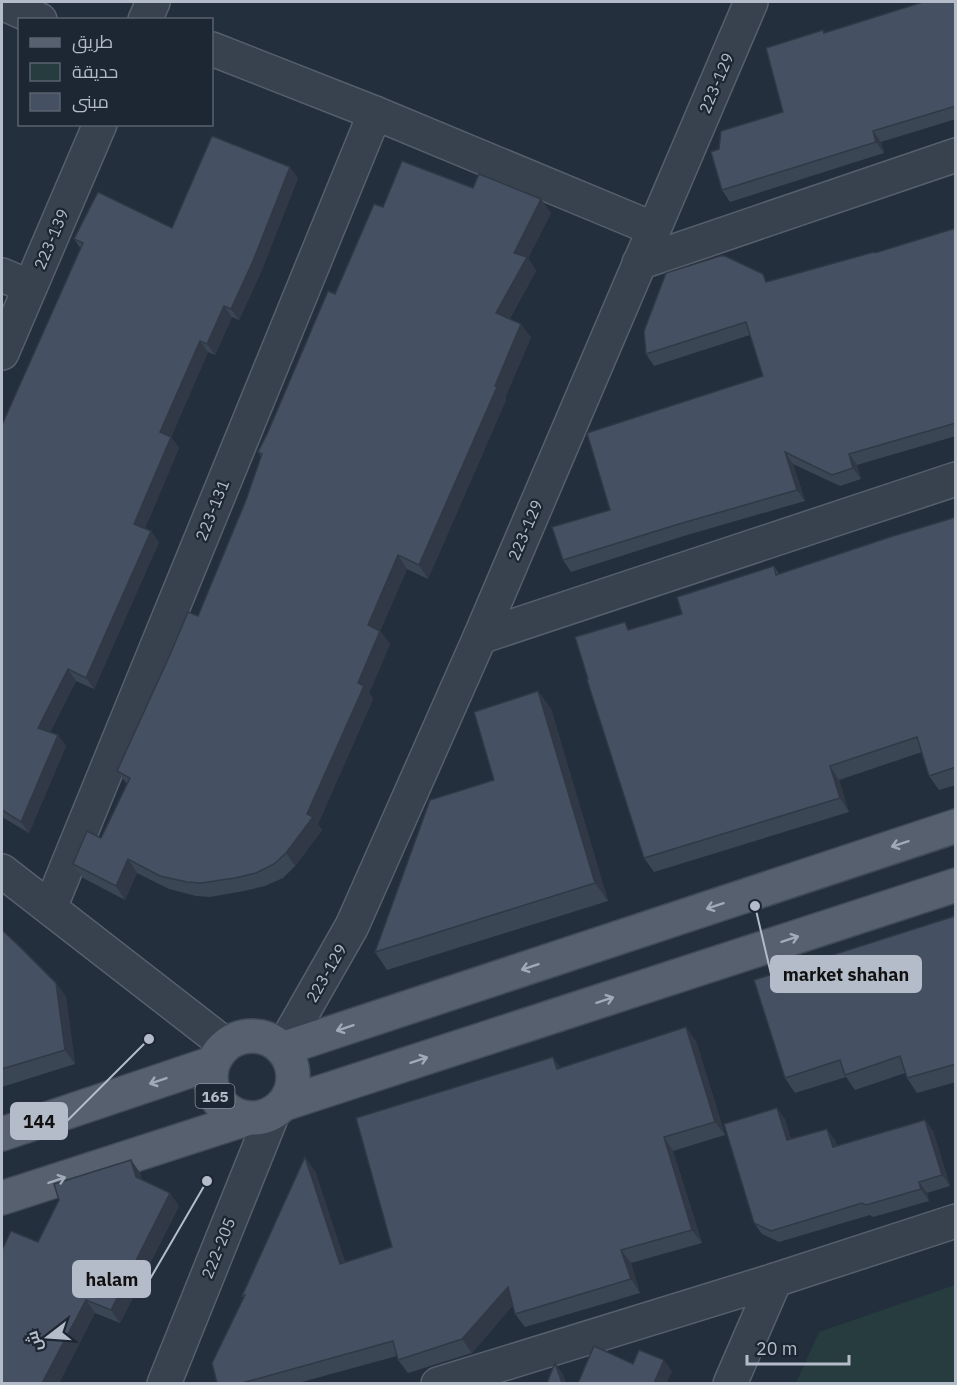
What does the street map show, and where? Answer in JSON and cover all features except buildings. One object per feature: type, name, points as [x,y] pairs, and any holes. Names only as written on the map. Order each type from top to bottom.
[{"type":"main road","points":[[282,1049],[956,826]]},
{"type":"main road","points":[[2,1198],[956,885]]},
{"type":"main road","points":[[2,1134],[220,1054],[236,1039],[249,1036],[273,1041],[289,1059],[293,1070],[290,1094],[268,1112]]},
{"type":"main road","name":"165","points":[[220,1054],[211,1074],[216,1098],[224,1108],[234,1115],[268,1112]]},
{"type":"street","points":[[146,18],[153,2]]},
{"type":"street","name":"223-129","points":[[282,1049],[352,926],[480,637],[750,2]]},
{"type":"street","points":[[2,3],[36,18]]},
{"type":"street","points":[[213,49],[375,113],[654,229]]},
{"type":"street","name":"223-131","points":[[50,908],[375,113]]},
{"type":"street","name":"223-139","points":[[2,353],[16,281],[99,126]]},
{"type":"street","points":[[639,263],[956,155]]},
{"type":"street","points":[[480,637],[956,479]]},
{"type":"street","points":[[2,871],[50,908],[220,1054]]},
{"type":"street","name":"222-205","points":[[164,1383],[268,1112]]},
{"type":"street","points":[[448,1382],[956,1221]]},
{"type":"street","points":[[730,1383],[775,1280]]},
{"type":"green space","points":[[955,1285],[955,1383],[796,1383],[819,1332]]},
{"type":"place","name":"market shahan","points":[[755,906]]},
{"type":"place","name":"144","points":[[149,1039]]},
{"type":"place","name":"halam","points":[[207,1181]]}]
